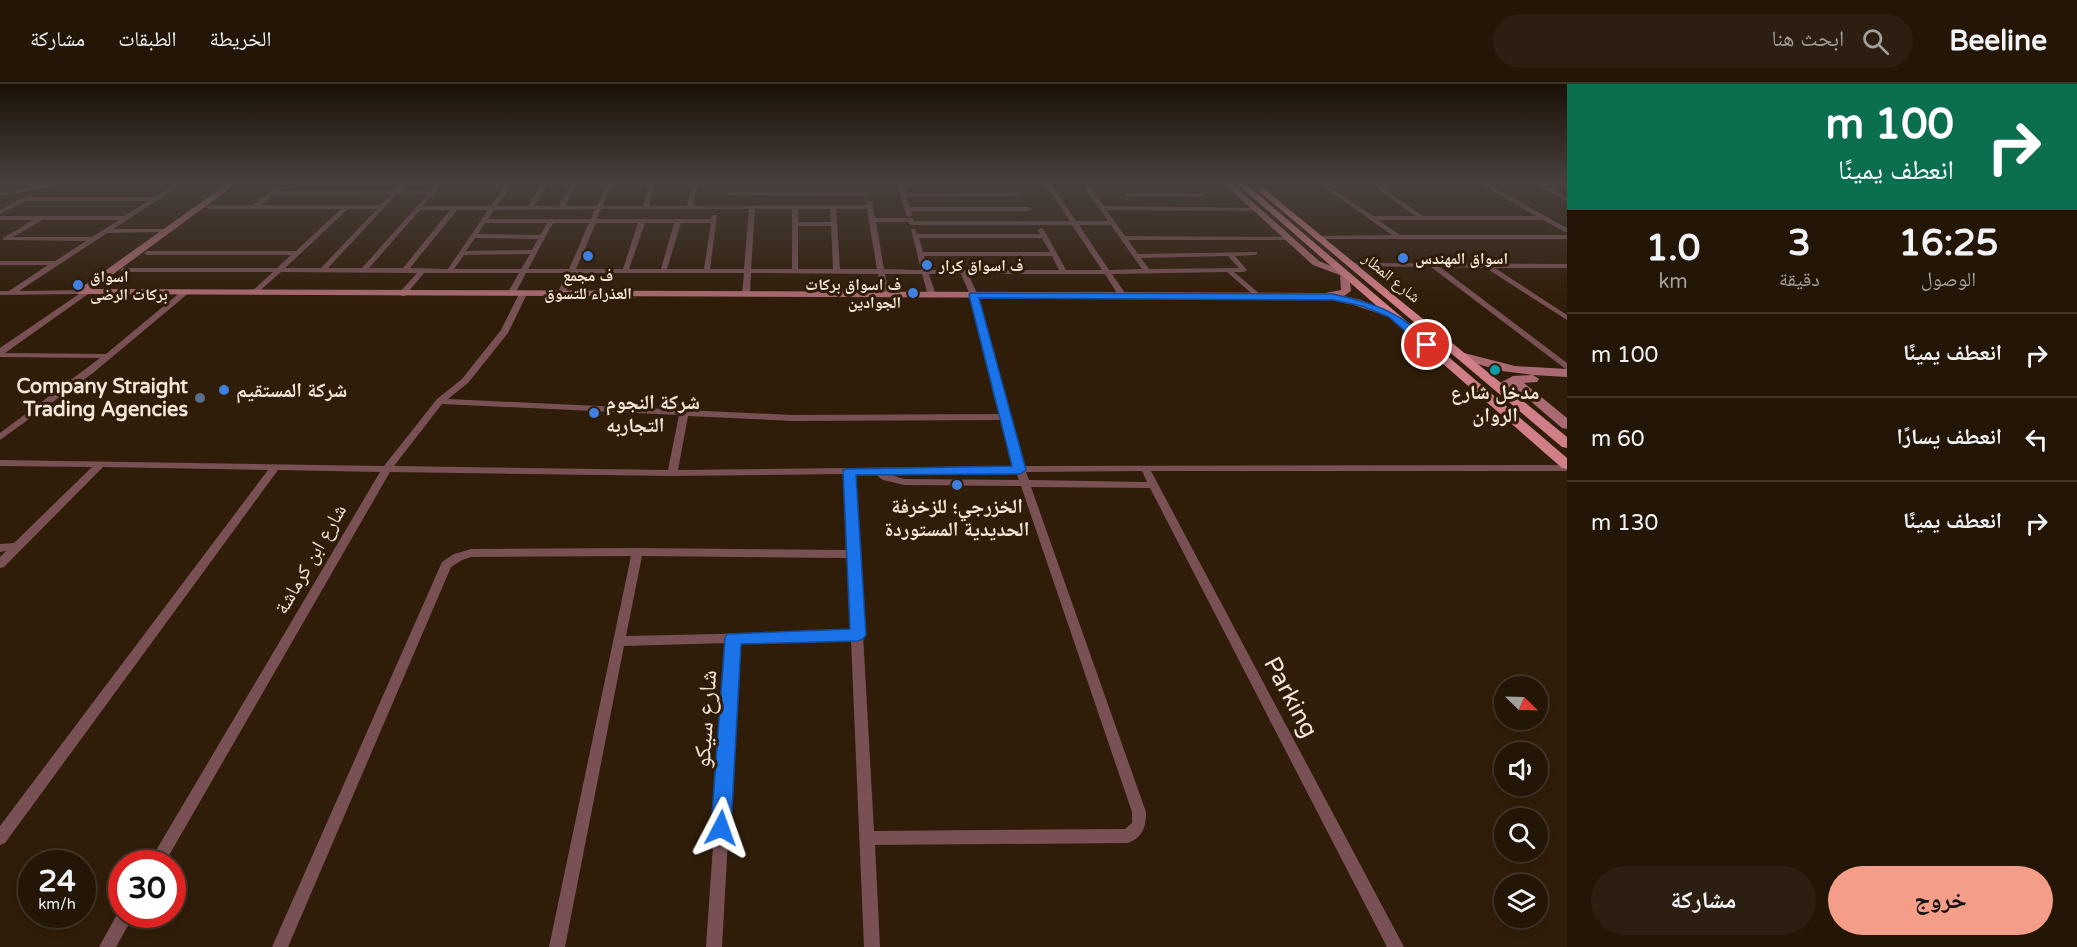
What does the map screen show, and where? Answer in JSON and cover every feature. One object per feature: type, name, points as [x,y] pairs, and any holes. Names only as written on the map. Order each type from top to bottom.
[{"type":"main road","name":"شارع المطار","points":[[1291,221],[1392,315],[1567,467]]},
{"type":"main road","name":"شارع المطار","points":[[1294,221],[1306,225],[1319,237],[1346,270],[1464,357],[1509,386],[1521,405],[1567,444]]},
{"type":"main road","points":[[1521,405],[1543,405]]},
{"type":"street","points":[[2,240],[35,221]]},
{"type":"street","points":[[10,293],[120,221]]},
{"type":"street","points":[[88,292],[178,221]]},
{"type":"street","points":[[0,354],[123,270],[189,221]]},
{"type":"street","points":[[255,293],[331,221]]},
{"type":"street","points":[[323,270],[368,221]]},
{"type":"street","points":[[364,270],[407,221]]},
{"type":"street","points":[[405,270],[444,221]]},
{"type":"street","points":[[450,270],[485,221]]},
{"type":"street","points":[[511,294],[551,221]]},
{"type":"street","points":[[561,294],[593,221]]},
{"type":"street","points":[[626,269],[642,221]]},
{"type":"street","points":[[664,269],[678,221]]},
{"type":"street","points":[[688,221],[714,222],[707,269]]},
{"type":"street","points":[[746,294],[751,221]]},
{"type":"street","points":[[872,221],[885,294]]},
{"type":"street","points":[[897,221],[1113,224]]},
{"type":"street","points":[[1036,221],[1064,272]]},
{"type":"street","points":[[1073,221],[1123,296]]},
{"type":"street","points":[[1111,221],[1147,272]]},
{"type":"street","points":[[1271,221],[1318,264],[1346,270],[1432,265],[1567,266]]},
{"type":"street","points":[[1377,221],[1399,237]]},
{"type":"street","points":[[1549,221],[1567,231]]},
{"type":"street","points":[[911,222],[932,295]]},
{"type":"street","points":[[795,270],[794,224],[834,224],[837,270]]},
{"type":"street","points":[[105,231],[165,231]]},
{"type":"street","points":[[475,236],[543,237]]},
{"type":"street","points":[[915,236],[1044,236]]},
{"type":"street","points":[[1319,237],[1567,237]]},
{"type":"street","points":[[1123,238],[1289,238]]},
{"type":"street","points":[[1136,256],[1255,254],[1238,238]]},
{"type":"street","points":[[2,240],[92,239]]},
{"type":"street","points":[[147,252],[297,253]]},
{"type":"street","points":[[464,253],[535,252]]},
{"type":"street","points":[[920,254],[1054,254]]},
{"type":"street","points":[[123,270],[1242,271],[1244,268],[1230,254]]},
{"type":"street","points":[[0,262],[57,262]]},
{"type":"street","points":[[1432,265],[1567,367]]},
{"type":"street","points":[[1487,265],[1567,318]]},
{"type":"street","points":[[1551,266],[1567,276]]},
{"type":"street","points":[[402,294],[423,270]]},
{"type":"street","points":[[0,293],[1325,297],[1336,296],[1346,291],[1346,270]]},
{"type":"street","points":[[868,838],[1128,836],[1139,826],[1139,812],[1020,470],[974,295],[963,271]]},
{"type":"street","points":[[1230,272],[1257,296]]},
{"type":"street","points":[[0,437],[108,356],[186,292]]},
{"type":"street","name":"شارع ابن كرماشة","points":[[164,850],[388,467],[440,401],[465,381],[505,331],[523,294]]},
{"type":"street","points":[[1325,297],[1357,302],[1392,315]]},
{"type":"street","points":[[0,354],[108,356]]},
{"type":"street","points":[[1464,357],[1514,370],[1567,373]]},
{"type":"street","points":[[1509,386],[1567,379]]},
{"type":"street","points":[[1509,386],[1543,405],[1567,424]]},
{"type":"street","points":[[440,401],[793,418],[1006,417]]},
{"type":"street","points":[[672,473],[684,412]]},
{"type":"street","points":[[0,463],[672,473],[1145,468],[1567,467]]},
{"type":"street","points":[[0,564],[101,464]]},
{"type":"street","points":[[0,838],[276,466]]},
{"type":"street","name":"Parking","points":[[1145,468],[1396,947]]},
{"type":"street","points":[[849,471],[872,947]]},
{"type":"street","points":[[878,471],[887,478],[904,482],[1154,485]]},
{"type":"street","points":[[0,548],[16,547]]},
{"type":"street","points":[[280,947],[446,566],[458,556],[471,553],[637,552],[853,554]]},
{"type":"street","points":[[557,947],[637,552]]},
{"type":"street","points":[[619,641],[858,635]]},
{"type":"street","name":"شارع سيكو","points":[[714,947],[733,638]]},
{"type":"street","points":[[107,947],[118,928]]},
{"type":"place","name":"ف مجمع العذراء للتسوق","points":[[588,256]]},
{"type":"place","name":"اسواق المهندس","points":[[1403,258]]},
{"type":"place","name":"ف اسواق كرار","points":[[927,265]]},
{"type":"place","name":"اسواق بركات الرضى","points":[[78,285]]},
{"type":"place","name":"ف اسواق بركات الجوادين","points":[[913,293]]},
{"type":"place","name":"مدخل شارع الروان","points":[[1495,370]]},
{"type":"place","name":"شركة المستقيم","points":[[224,390]]},
{"type":"place","name":"Company Straight Trading Agencies","points":[[200,398]]},
{"type":"place","name":"شركة النجوم التجاربه","points":[[594,413]]},
{"type":"place","name":"الخزرجي؛ للزخرفة الحديدية المستوردة","points":[[957,485]]},
{"type":"route","points":[[721,828],[733,638],[858,635],[849,471],[1020,470],[974,295],[1333,297],[1365,304],[1392,315],[1427,345]]}]
